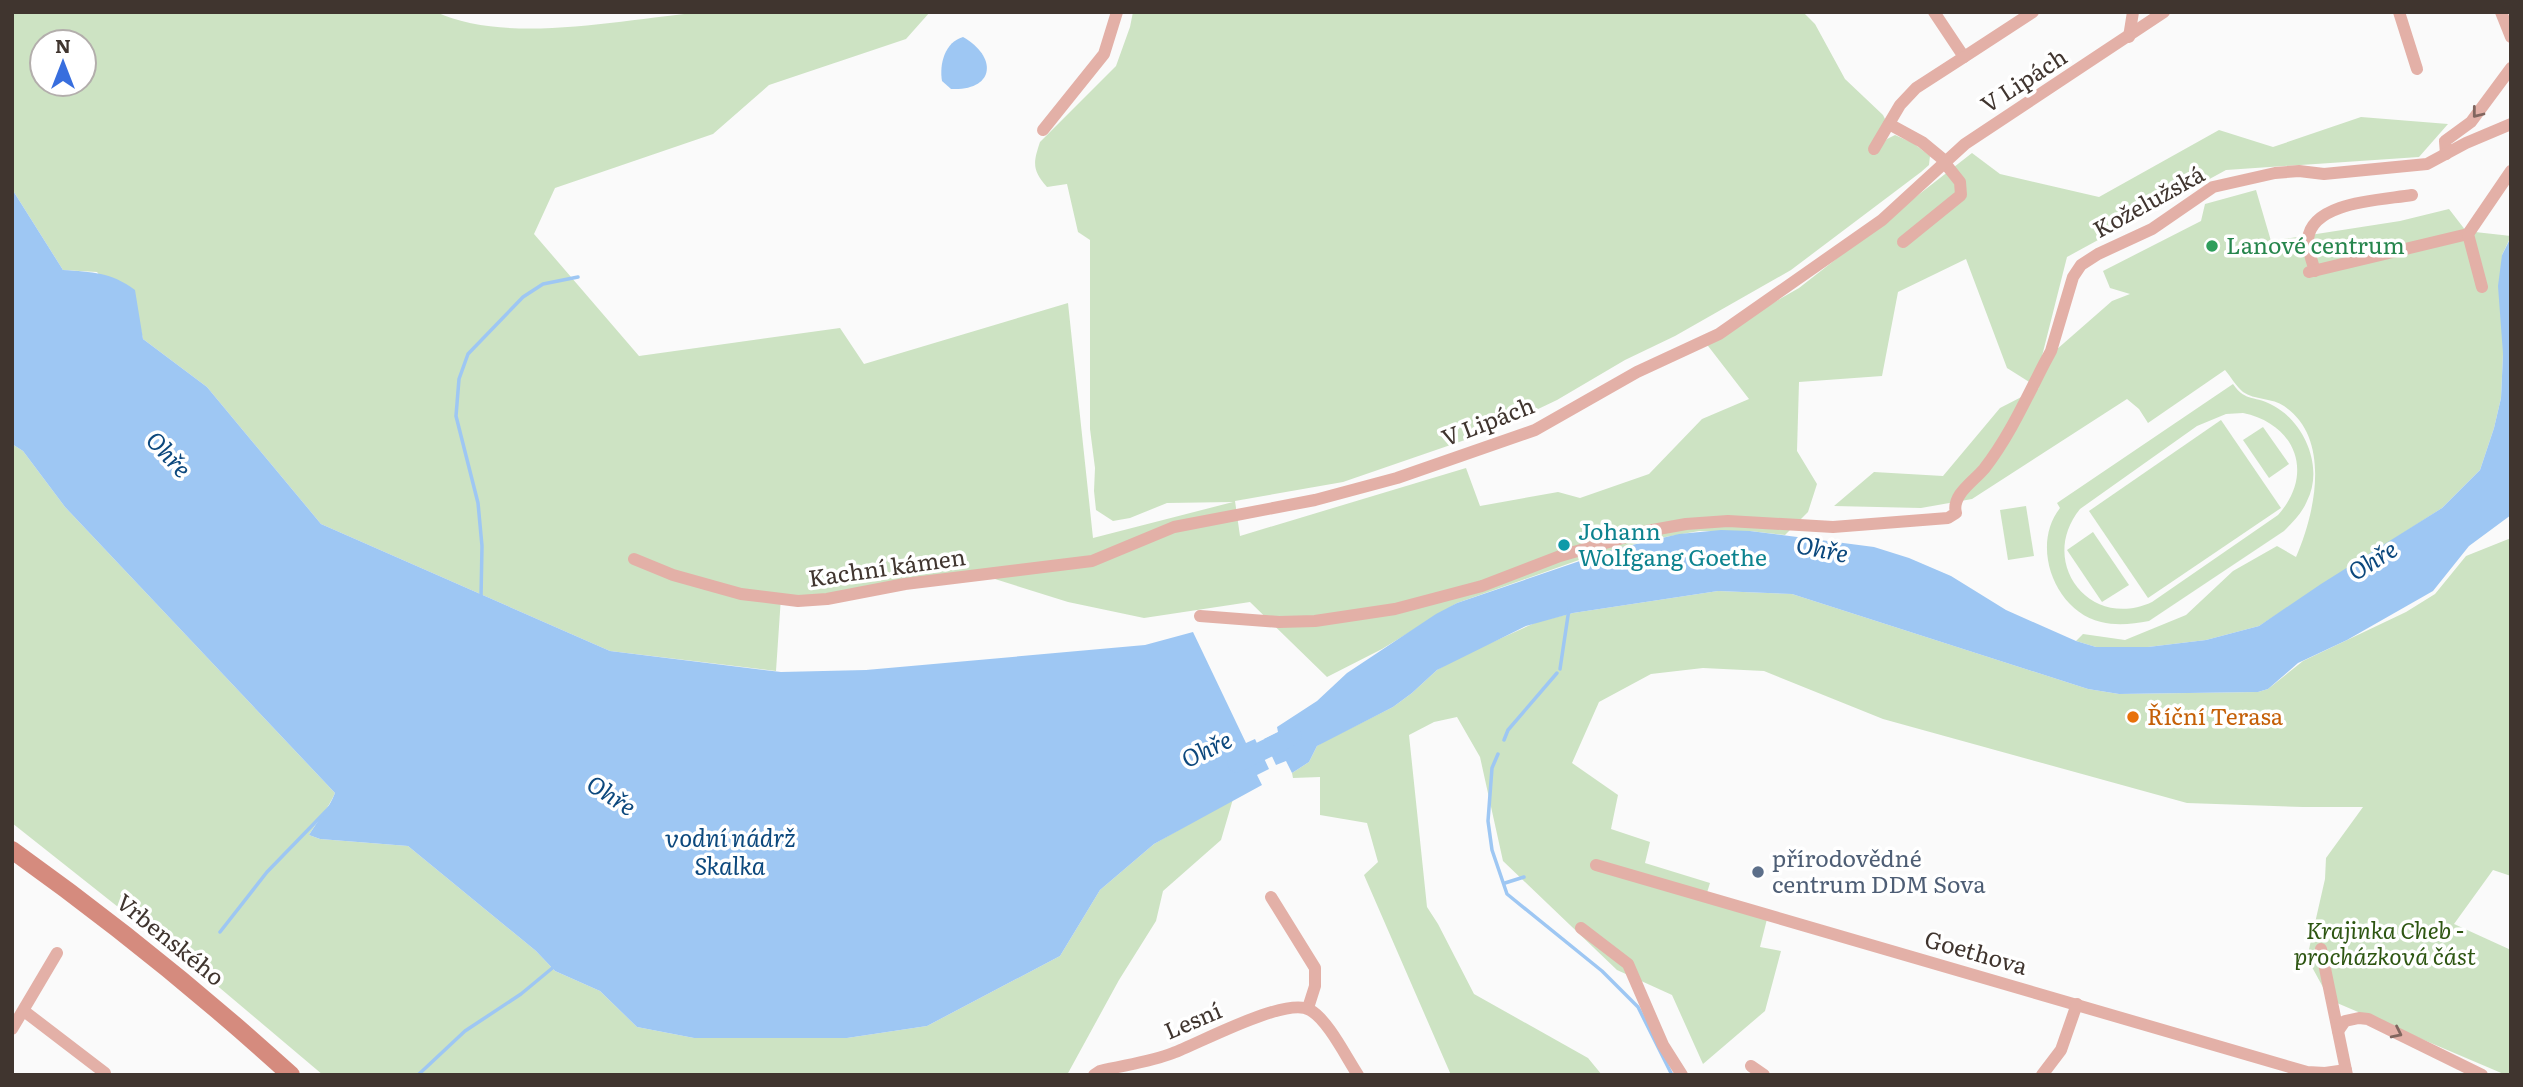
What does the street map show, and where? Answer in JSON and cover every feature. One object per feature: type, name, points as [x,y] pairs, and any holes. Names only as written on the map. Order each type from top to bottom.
[{"type":"main road","name":"Vrbenského","points":[[12,850],[166,965],[290,1075]]},
{"type":"street","points":[[1043,130],[1104,54],[1117,12]]},
{"type":"street","points":[[1934,12],[1964,57]]},
{"type":"street","points":[[1874,149],[1900,105],[1916,88],[2033,12]]},
{"type":"street","points":[[2129,37],[2133,12]]},
{"type":"street","name":"V Lipách","points":[[983,576],[1092,561],[1174,527],[1315,500],[1397,478],[1535,430],[1637,372],[1719,334],[1882,220],[1965,144],[2164,12]]},
{"type":"street","points":[[2399,12],[2417,69]]},
{"type":"street","points":[[2501,12],[2511,37]]},
{"type":"street","points":[[2446,154],[2445,141],[2470,122],[2511,68]]},
{"type":"street","points":[[1889,124],[1922,142],[1945,162],[1960,182],[1961,195],[1903,242]]},
{"type":"street","name":"Koželužská","points":[[1200,617],[1279,622],[1315,621],[1395,609],[1482,586],[1560,556],[1647,531],[1686,524],[1728,521],[1833,527],[1941,520],[1956,513],[1955,504],[1959,495],[1994,455],[2051,351],[2073,277],[2081,265],[2098,254],[2152,229],[2213,187],[2275,173],[2299,171],[2325,174],[2427,164],[2511,124]]},
{"type":"street","points":[[2412,195],[2343,206],[2323,215],[2314,222],[2308,240],[2312,272],[2468,234],[2511,171]]},
{"type":"street","points":[[2468,234],[2482,287]]},
{"type":"street","name":"Kachní kámen","points":[[634,559],[673,575],[741,594],[797,601],[827,599],[905,584],[983,576]]},
{"type":"street","name":"Goethova","points":[[1596,865],[2307,1072],[2346,1072]]},
{"type":"street","points":[[1271,897],[1315,968],[1315,986],[1308,1008],[1321,1019],[1358,1075]]},
{"type":"street","points":[[1581,928],[1628,964],[1663,1045],[1682,1075]]},
{"type":"street","points":[[2321,949],[2346,1072]]},
{"type":"street","points":[[12,1029],[57,953]]},
{"type":"street","points":[[2042,1075],[2061,1050],[2077,1004]]},
{"type":"street","name":"Lesní","points":[[1094,1075],[1173,1054],[1281,1009],[1308,1008]]},
{"type":"street","points":[[24,1011],[105,1073]]},
{"type":"street","points":[[2338,1031],[2345,1021],[2368,1019],[2482,1075]]},
{"type":"street","points":[[1751,1066],[1764,1075]]},
{"type":"green space","points":[[12,12],[436,12],[466,22],[533,29],[706,12],[930,12],[906,39],[769,85],[713,134],[555,188],[534,234],[639,356],[840,328],[864,364],[1068,303],[1093,538],[1233,502],[1167,503],[1130,518],[1113,521],[1096,510],[1095,468],[1090,429],[1090,240],[1078,232],[1067,184],[1047,187],[1036,171],[1035,161],[1040,142],[1116,66],[1133,12],[1803,12],[1815,24],[1845,79],[1883,115],[1885,119],[1876,153],[1887,139],[1895,135],[1913,143],[1930,156],[1929,165],[1921,172],[1791,270],[1675,336],[1625,360],[1557,400],[1494,430],[1343,482],[1235,501],[1240,536],[1466,468],[1480,506],[1558,492],[1580,498],[1649,474],[1702,419],[1749,399],[1705,342],[1799,288],[1972,153],[2000,174],[2099,197],[2219,130],[2273,147],[2361,117],[2448,124],[2419,157],[2226,170],[2067,257],[2040,364],[2112,301],[2130,294],[2110,288],[2103,271],[2201,221],[2205,204],[2256,190],[2271,241],[2400,221],[2449,209],[2466,231],[2511,236],[2502,255],[2501,398],[2480,470],[2442,508],[2259,626],[2206,640],[2148,647],[2096,647],[2076,641],[2083,634],[2125,640],[2186,615],[2233,571],[2277,546],[2296,557],[2313,499],[2314,457],[2309,437],[2299,420],[2284,406],[2243,392],[2225,370],[2148,423],[2139,409],[2127,399],[1972,499],[1921,508],[1834,506],[1874,472],[1943,476],[2000,408],[2039,388],[2007,368],[1966,259],[1898,292],[1882,376],[1799,382],[1797,451],[1817,484],[1808,512],[1785,535],[1750,531],[1699,531],[1649,540],[1579,560],[1457,603],[1382,649],[1327,677],[1250,602],[1144,618],[1068,602],[979,574],[824,595],[781,597],[776,671],[610,651],[321,524],[207,387],[143,339],[140,326],[97,272],[63,270],[12,189]]},
{"type":"green space","points":[[2233,384],[2242,394],[2274,406],[2295,423],[2303,435],[2312,461],[2312,488],[2307,501],[2284,531],[2149,621],[2131,624],[2101,622],[2085,616],[2071,605],[2060,591],[2052,575],[2047,540],[2051,523],[2060,508],[2057,503]],"holes":[[[2243,413],[2261,419],[2287,439],[2297,468],[2296,483],[2278,515],[2152,602],[2129,609],[2109,607],[2091,599],[2077,586],[2068,569],[2064,550],[2068,529],[2080,509],[2197,426],[2226,414]]]},
{"type":"green space","points":[[2221,420],[2281,508],[2148,598],[2089,511]]},
{"type":"green space","points":[[2263,427],[2289,464],[2269,478],[2243,440]]},
{"type":"green space","points":[[12,444],[23,451],[65,507],[335,793],[309,835],[320,839],[408,846],[536,951],[555,971],[600,991],[637,1027],[694,1038],[847,1038],[927,1026],[1060,956],[1100,890],[1154,844],[1233,799],[1221,840],[1163,891],[1156,921],[1119,980],[1067,1075],[323,1075],[214,983],[12,823]]},
{"type":"green space","points":[[2026,506],[2034,556],[2008,560],[2000,510]]},
{"type":"green space","points":[[2093,532],[2129,585],[2102,602],[2067,550]]},
{"type":"green space","name":"Krajinka Cheb - procházková část","points":[[2511,538],[2511,876],[2493,870],[2454,924],[2511,950],[2511,1075],[2330,1000],[2307,958],[2325,879],[2326,858],[2363,807],[2187,803],[1883,719],[1764,671],[1703,668],[1651,674],[1599,702],[1572,763],[1618,795],[1611,829],[1650,842],[1645,863],[1710,883],[1705,899],[1767,919],[1760,947],[1781,951],[1765,1011],[1703,1064],[1672,995],[1617,970],[1503,861],[1480,757],[1457,717],[1434,722],[1409,735],[1427,907],[1474,994],[1588,1058],[1602,1075],[1451,1075],[1364,875],[1378,862],[1367,823],[1320,815],[1320,777],[1293,778],[1292,773],[1309,762],[1317,746],[1393,707],[1437,670],[1457,658],[1537,622],[1573,613],[1718,591],[1792,594],[2088,689],[2119,694],[2258,692],[2268,689],[2303,661],[2406,612],[2435,594],[2466,556]]},
{"type":"water","points":[[963,37],[982,54],[987,71],[976,85],[951,89],[942,81],[941,68],[948,49]]},
{"type":"water","name":"vodní nádrž Skalka","points":[[12,189],[63,270],[109,276],[135,290],[143,339],[207,387],[321,524],[610,651],[781,672],[866,670],[1145,645],[1193,632],[1246,743],[1255,739],[1269,769],[1257,775],[1262,785],[1154,844],[1100,890],[1060,956],[927,1026],[847,1038],[694,1038],[637,1027],[600,991],[555,971],[536,951],[408,846],[320,839],[309,835],[335,793],[65,507],[23,451],[12,444]]},
{"type":"water","points":[[2511,237],[2511,515],[2469,546],[2433,591],[2347,640],[2298,663],[2268,689],[2258,692],[2119,694],[2088,689],[1792,594],[1718,591],[1573,613],[1526,626],[1437,670],[1393,707],[1317,746],[1309,762],[1292,773],[1286,761],[1276,765],[1264,739],[1278,732],[1277,727],[1317,701],[1347,673],[1457,603],[1615,549],[1679,534],[1721,530],[1750,531],[1874,547],[1951,576],[2006,610],[2096,647],[2148,647],[2206,640],[2259,626],[2442,508],[2480,470],[2501,398],[2503,354],[2498,286],[2502,255]]},
{"type":"waterway","points":[[481,597],[482,546],[478,503],[456,416],[459,379],[468,354],[523,297],[543,284],[578,277]]},
{"type":"waterway","points":[[1560,669],[1569,609]]},
{"type":"waterway","points":[[1504,740],[1508,730],[1557,673]]},
{"type":"waterway","name":"Ohře","points":[[1237,763],[1292,736]]},
{"type":"waterway","points":[[1498,754],[1492,768],[1488,821],[1492,850],[1507,894],[1602,971],[1638,1007],[1672,1075]]},
{"type":"waterway","points":[[220,932],[267,872],[332,805]]},
{"type":"waterway","points":[[1505,883],[1524,877]]},
{"type":"waterway","points":[[418,1075],[465,1031],[521,994],[556,965]]},
{"type":"place","name":"Lanové centrum","points":[[2212,246]]},
{"type":"place","name":"Johann Wolfgang Goethe","points":[[1564,545]]},
{"type":"place","name":"Říční Terasa","points":[[2133,717]]},
{"type":"place","name":"přírodovědné centrum DDM Sova","points":[[1758,872]]}]
